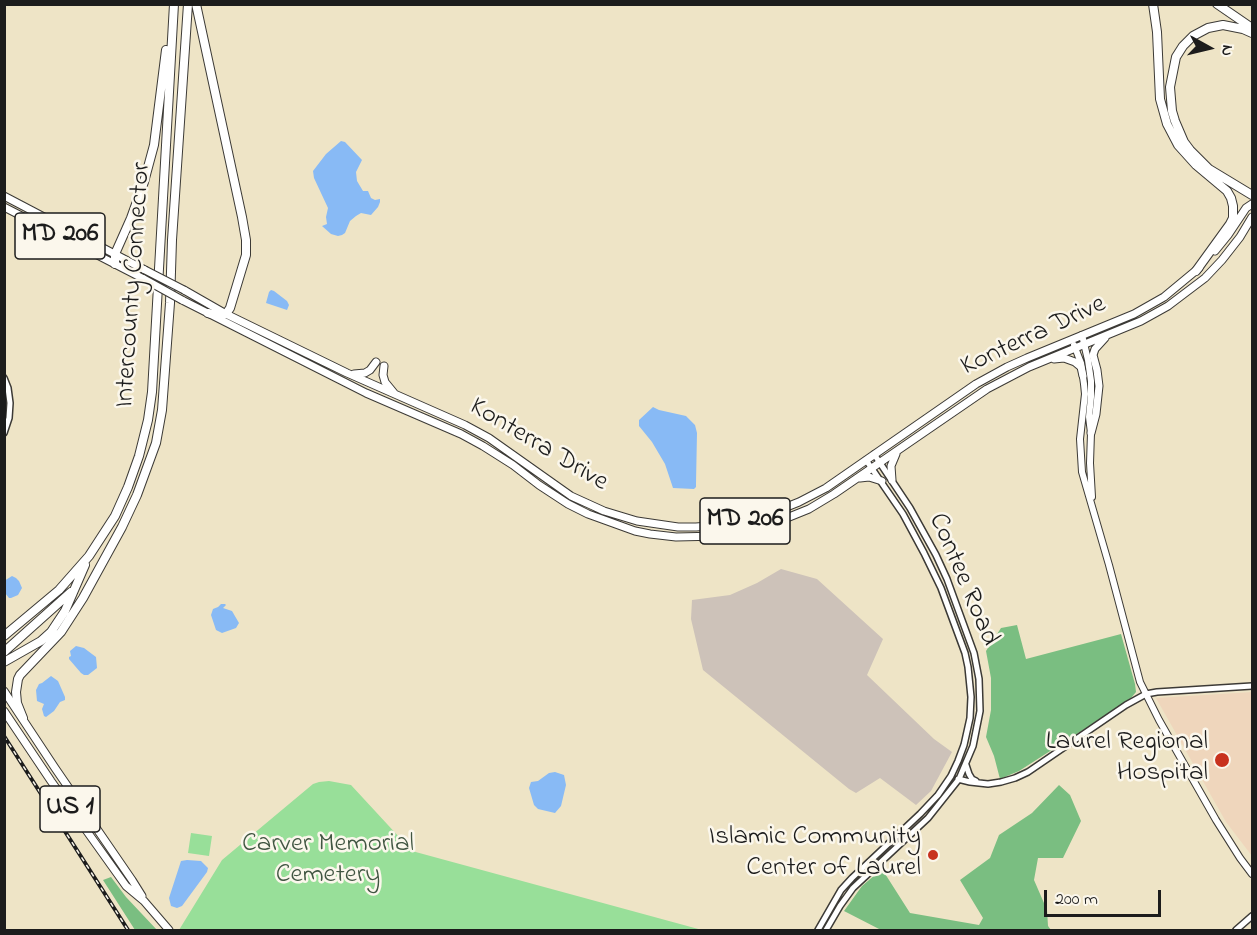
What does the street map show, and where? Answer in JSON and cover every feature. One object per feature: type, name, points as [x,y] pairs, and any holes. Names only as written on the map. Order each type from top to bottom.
[{"type":"highway","points":[[115,264],[115,254],[144,182],[154,145],[173,4]]},
{"type":"highway","name":"Intercounty Connector","points":[[89,556],[115,516],[128,487],[148,420],[156,327],[173,4]]},
{"type":"highway","name":"Intercounty Connector","points":[[105,556],[122,527],[146,471],[156,443],[162,410],[188,4]]},
{"type":"highway","points":[[196,4],[246,240],[246,255],[230,308],[226,314],[208,313]]},
{"type":"highway","points":[[1153,4],[1163,113],[1178,145],[1196,165],[1227,191],[1234,212],[1230,224],[1196,271]]},
{"type":"highway","points":[[1216,4],[1252,28]]},
{"type":"highway","points":[[1252,33],[1223,25],[1208,28],[1193,36],[1176,57],[1170,87],[1174,121],[1190,150],[1209,169],[1252,195]]},
{"type":"highway","points":[[1209,175],[1252,203]]},
{"type":"highway","points":[[4,662],[51,632],[65,611],[89,556]]},
{"type":"highway","points":[[4,636],[59,590],[89,556]]},
{"type":"highway","points":[[4,652],[75,589],[105,556]]},
{"type":"highway","points":[[23,718],[17,703],[16,685],[19,677],[61,632],[83,598],[105,556]]},
{"type":"main road","name":"Konterra Drive","points":[[4,196],[226,314],[347,373],[465,425],[489,438],[571,496],[616,515],[652,524],[678,527],[720,525],[759,518],[826,488],[976,384],[1007,367],[1127,317],[1179,286],[1216,250],[1252,203]]},
{"type":"main road","name":"Konterra Drive","points":[[4,207],[366,393],[461,434],[513,465],[568,504],[600,519],[635,531],[695,537],[720,536],[762,528],[809,509],[987,389],[1029,367],[1155,314],[1186,294],[1205,278],[1222,260],[1252,217]]},
{"type":"main road","points":[[1091,433],[1099,386],[1093,355],[1100,342],[1112,333]]},
{"type":"main road","points":[[1082,335],[1091,381],[1089,417],[1093,509]]},
{"type":"main road","points":[[1072,339],[1083,376]]},
{"type":"main road","points":[[1048,359],[1070,359],[1081,367],[1084,394],[1080,439],[1082,472],[1140,682],[1216,820],[1252,874]]},
{"type":"main road","points":[[347,373],[357,375],[365,373],[380,364],[385,382],[396,394]]},
{"type":"main road","points":[[892,480],[891,466],[898,450]]},
{"type":"main road","points":[[857,478],[869,477],[882,481]]},
{"type":"main road","name":"US 1","points":[[4,691],[144,901]]},
{"type":"main road","name":"US 1","points":[[4,711],[45,773],[126,885],[144,901],[169,930]]},
{"type":"street","points":[[4,378],[10,403],[9,418],[4,433]]},
{"type":"street","name":"Contee Road","points":[[826,930],[854,888],[928,818],[959,779],[973,746],[980,711],[980,679],[974,653],[956,602],[936,555],[910,508],[874,454]]},
{"type":"street","name":"Contee Road","points":[[818,930],[841,890],[938,795],[951,776],[964,745],[970,718],[970,679],[965,653],[941,588],[903,514],[866,460]]},
{"type":"street","points":[[951,776],[980,783],[1001,782],[1028,772],[1126,705],[1146,694],[1252,686]]},
{"type":"street","points":[[966,765],[972,779],[980,783]]},
{"type":"street","points":[[1236,930],[1252,916]]},
{"type":"shaded area","points":[[781,569],[817,579],[883,639],[867,675],[934,739],[952,752],[931,791],[916,805],[880,778],[856,793],[849,789],[703,670],[691,619],[692,600],[730,595]]},
{"type":"shaded area","name":"Laurel Regional Hospital","points":[[1252,692],[1252,856],[1226,822],[1156,698]]},
{"type":"green space","points":[[1017,625],[1026,659],[1121,634],[1136,692],[1131,698],[1019,771],[1000,779],[986,737],[991,710],[991,678],[986,651],[1001,628]]},
{"type":"green space","name":"Carver Memorial Cemetery","points":[[329,781],[351,785],[412,851],[702,930],[179,930],[222,860],[313,784]]},
{"type":"green space","points":[[1059,785],[1070,795],[1081,821],[1063,858],[1038,858],[1034,880],[1047,910],[1048,926],[1051,930],[881,930],[844,911],[862,886],[882,869],[910,913],[979,925],[983,918],[960,880],[990,858],[999,835],[1032,813]]},
{"type":"green space","points":[[191,833],[212,836],[209,856],[188,853]]},
{"type":"green space","points":[[111,877],[157,930],[135,930],[103,880]]},
{"type":"water","points":[[341,141],[345,142],[362,160],[356,172],[357,181],[363,191],[368,191],[371,198],[380,199],[380,202],[371,215],[361,213],[356,216],[350,221],[345,233],[338,236],[331,234],[322,226],[327,224],[328,208],[313,171],[326,154]]},
{"type":"water","points":[[271,290],[287,301],[289,305],[287,310],[266,303]]},
{"type":"water","points":[[653,407],[686,416],[695,425],[697,433],[696,487],[694,489],[673,488],[665,464],[639,426],[639,420]]},
{"type":"water","points":[[12,576],[19,581],[22,588],[18,595],[9,598],[5,593],[4,581]]},
{"type":"water","points":[[221,604],[226,605],[223,608],[232,611],[239,623],[236,628],[222,633],[216,630],[211,615],[213,609]]},
{"type":"water","points":[[76,646],[84,648],[96,657],[97,668],[88,675],[81,673],[69,659],[70,651]]},
{"type":"water","points":[[51,676],[58,681],[65,700],[60,702],[46,717],[42,709],[44,704],[37,701],[36,690],[39,684]]},
{"type":"water","points":[[555,772],[564,775],[566,785],[561,806],[555,813],[538,809],[534,805],[529,788],[531,782]]},
{"type":"water","points":[[181,861],[201,861],[208,868],[182,906],[177,908],[171,906],[169,898]]},
{"type":"railway","points":[[4,736],[128,930]]},
{"type":"place","name":"Laurel Regional Hospital","points":[[1222,760]]},
{"type":"place","name":"Islamic Community Center of Laurel","points":[[933,855]]}]
